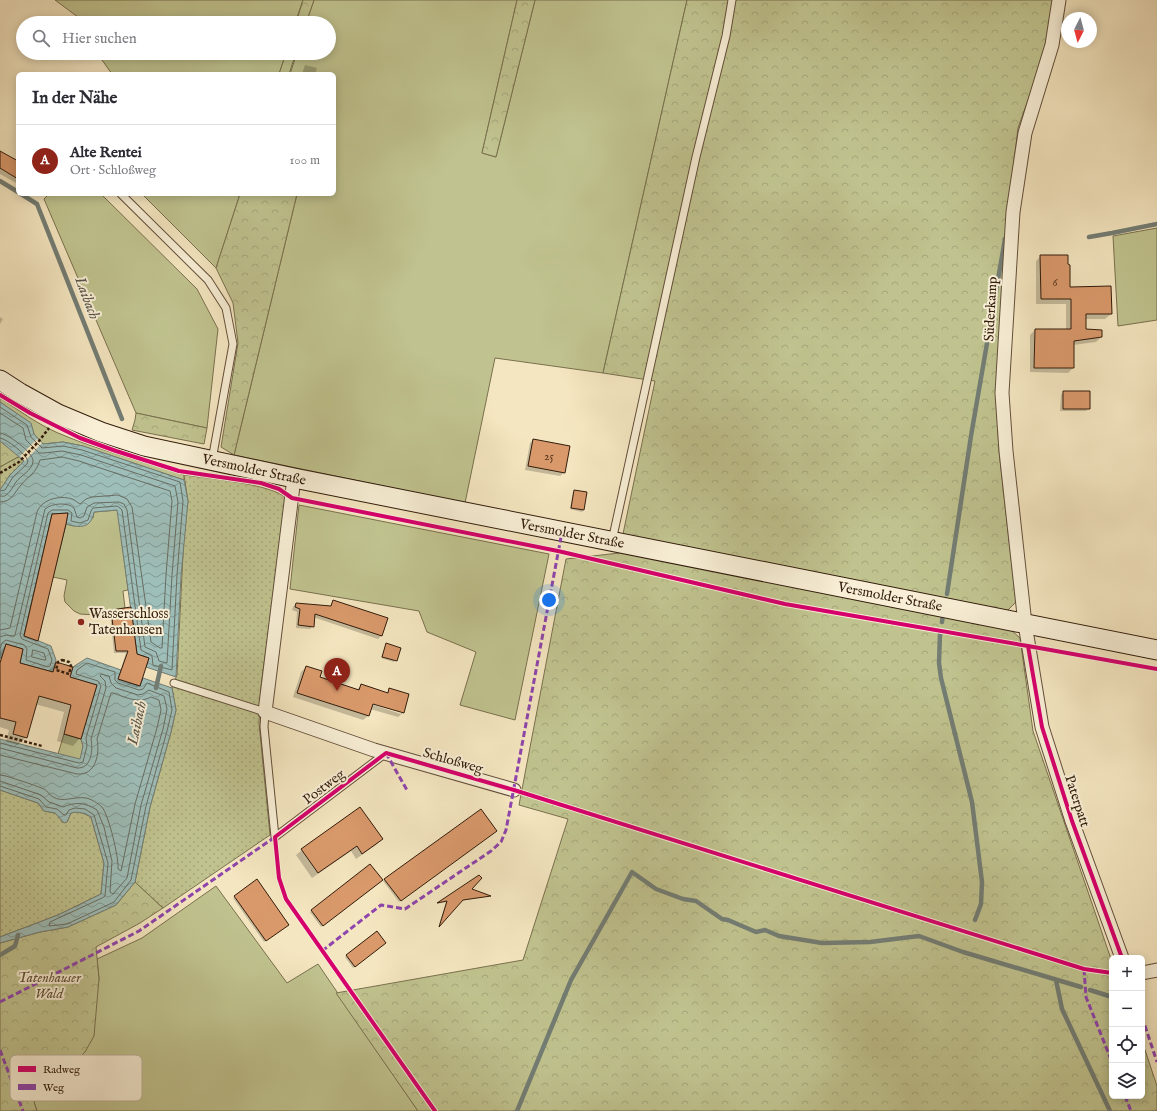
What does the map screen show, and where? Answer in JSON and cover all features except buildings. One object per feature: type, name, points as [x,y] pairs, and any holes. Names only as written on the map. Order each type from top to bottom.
[{"type":"main road","name":"Versmolder Straße","points":[[0,380],[58,414],[101,432],[144,446],[212,462],[1157,650]]},
{"type":"street","name":"Süderkamp","points":[[1025,624],[1006,451],[1002,393],[1013,212],[1022,149],[1025,133],[1052,45],[1060,0]]},
{"type":"street","points":[[265,712],[294,478]]},
{"type":"street","name":"Paterpatt","points":[[1025,624],[1042,727],[1072,821],[1121,955]]},
{"type":"street","name":"Schloßweg","points":[[265,712],[386,754],[514,790]]},
{"type":"street","points":[[1145,972],[1157,970]]},
{"type":"lane","points":[[611,542],[696,157],[726,36],[732,0]]},
{"type":"lane","points":[[123,196],[208,280],[226,308],[233,344],[212,462]]},
{"type":"lane","name":"Schloßweg","points":[[174,683],[265,712]]},
{"type":"lane","name":"Postweg","points":[[265,712],[264,727],[275,837],[386,754]]},
{"type":"path","points":[[0,473],[19,462],[39,441],[47,431],[50,424]]},
{"type":"path","points":[[62,660],[69,662],[71,666],[69,674],[62,673],[56,670],[58,662],[62,660]]},
{"type":"path","points":[[0,734],[42,746]]},
{"type":"green space","points":[[55,0],[303,0],[297,16],[77,16]]},
{"type":"green space","points":[[303,0],[314,0],[308,16],[298,16]]},
{"type":"green space","points":[[314,0],[517,0],[482,153],[496,157],[535,0],[687,0],[603,373],[495,358],[465,503],[234,455],[297,196],[336,196],[336,72],[291,72],[295,60],[336,60],[336,16],[308,16]]},
{"type":"green space","points":[[517,0],[535,0],[496,157],[482,153]]},
{"type":"green space","points":[[687,0],[1053,0],[1047,47],[1018,128],[1006,230],[996,394],[999,451],[1016,602],[1008,610],[1011,630],[1020,638],[1033,731],[1110,955],[1109,1099],[1145,1099],[1145,1050],[1157,1086],[1157,1111],[418,1111],[336,993],[523,960],[568,819],[519,805],[566,559],[619,553],[655,381],[603,373]]},
{"type":"green space","points":[[102,60],[284,60],[280,72],[111,72]]},
{"type":"green space","points":[[284,60],[294,60],[290,72],[280,72]]},
{"type":"green space","points":[[47,196],[103,196],[197,289],[218,329],[207,428],[136,413],[44,199]]},
{"type":"green space","points":[[144,196],[239,196],[216,268]]},
{"type":"green space","points":[[239,196],[297,196],[234,455],[221,447],[238,343],[233,303],[216,268]]},
{"type":"green space","points":[[1157,228],[1157,320],[1118,326],[1113,236]]},
{"type":"green space","points":[[0,398],[35,421],[58,433],[104,450],[184,475],[184,480],[83,446],[63,442],[43,444],[34,434],[30,423],[0,402]]},
{"type":"green space","points":[[136,413],[207,428],[204,444],[132,430]]},
{"type":"green space","points":[[0,441],[20,456],[0,467]]},
{"type":"green space","points":[[20,456],[25,461],[10,475],[0,490],[0,467]]},
{"type":"green space","points":[[184,475],[253,485],[278,493],[286,498],[261,687],[259,723],[270,835],[163,908],[135,882],[150,807],[176,710],[172,688],[177,675],[184,534],[188,501]]},
{"type":"green space","points":[[299,505],[549,554],[515,720],[460,705],[476,652],[427,632],[419,611],[290,589]]},
{"type":"green space","points":[[118,510],[128,590],[123,591],[125,608],[112,616],[80,614],[74,611],[65,602],[64,596],[67,580],[53,577],[66,524],[74,526],[93,518],[94,512]]},
{"type":"green space","points":[[64,734],[81,739],[83,746],[81,760],[58,754]]},
{"type":"green space","points":[[0,790],[38,803],[44,811],[55,813],[59,816],[62,822],[67,822],[71,813],[74,812],[86,814],[91,817],[104,863],[101,894],[58,915],[0,937]]},
{"type":"green space","name":"Tatenhauser Wald","points":[[135,882],[163,908],[140,923],[96,947],[99,979],[94,1036],[85,1052],[82,1055],[10,1055],[10,1101],[35,1101],[37,1111],[0,1111],[0,943],[40,932],[68,927],[116,905]]},
{"type":"green space","points":[[216,886],[287,983],[318,964],[418,1111],[37,1111],[35,1101],[142,1101],[142,1055],[82,1055],[85,1052],[99,979],[97,959],[142,938]]},
{"type":"water","points":[[0,402],[31,423],[34,434],[43,444],[63,442],[83,446],[184,480],[188,501],[181,576],[176,677],[146,667],[149,658],[137,654],[117,510],[94,512],[93,518],[84,526],[66,524],[68,513],[52,514],[24,635],[51,646],[56,660],[53,672],[20,663],[23,649],[6,644],[2,658],[0,658],[0,490],[10,475],[24,461],[0,441]]},
{"type":"water","points":[[87,658],[121,670],[119,679],[140,686],[143,678],[172,688],[176,710],[150,807],[135,882],[116,905],[68,927],[40,932],[0,943],[0,937],[58,915],[101,894],[104,863],[91,817],[86,814],[76,812],[71,813],[67,822],[64,823],[55,813],[44,811],[38,803],[0,790],[0,739],[80,759],[83,746],[81,739],[97,685],[70,677],[73,667]]},
{"type":"pier","points":[[37,439],[42,443],[25,461],[20,456]]},
{"type":"waterway","name":"Laibach","points":[[0,181],[16,191]]},
{"type":"waterway","name":"Laibach","points":[[24,196],[37,204],[122,419]]},
{"type":"waterway","points":[[1089,237],[1157,224]]},
{"type":"waterway","points":[[947,594],[971,436],[1005,239]]},
{"type":"waterway","points":[[942,622],[943,614]]},
{"type":"waterway","points":[[940,634],[939,663],[941,678],[972,802],[982,882],[981,904],[975,920]]},
{"type":"waterway","name":"Laibach","points":[[156,688],[161,666]]},
{"type":"waterway","points":[[517,1111],[571,980],[632,872],[656,889],[683,899],[696,901],[722,919],[728,920],[756,932],[765,930],[779,936],[822,943],[870,942],[919,936],[963,952],[1081,987]]},
{"type":"waterway","name":"Laibach","points":[[0,955],[15,946],[18,935]]},
{"type":"waterway","points":[[1056,980],[1062,1009],[1110,1111]]},
{"type":"waterway","points":[[1090,990],[1109,996]]},
{"type":"marked path","points":[[322,951],[381,905],[405,909],[491,851],[501,842],[506,830],[562,532]]},
{"type":"marked path","points":[[386,753],[408,792]]},
{"type":"marked path","points":[[0,1002],[139,931],[275,837],[275,840]]},
{"type":"marked path","points":[[1084,969],[1086,997],[1109,1054]]},
{"type":"marked path","points":[[1145,1026],[1157,1062]]},
{"type":"marked path","points":[[0,1050],[10,1077]]},
{"type":"marked path","points":[[1126,1099],[1131,1111]]},
{"type":"marked path","points":[[19,1101],[23,1111]]},
{"type":"cycle path","points":[[0,395],[30,413],[80,438],[116,451],[179,471],[261,483],[279,489],[292,498],[558,551],[785,604],[1157,669]]},
{"type":"cycle path","points":[[1028,646],[1042,727],[1072,821],[1121,955]]},
{"type":"cycle path","points":[[435,1111],[286,899],[279,878],[275,837],[386,753],[514,790],[1084,969],[1109,973]]},
{"type":"place","name":"Wasserschloss Tatenhausen","points":[[81,622]]},
{"type":"place","name":"Alte Rentei","points":[[337,691]]}]
